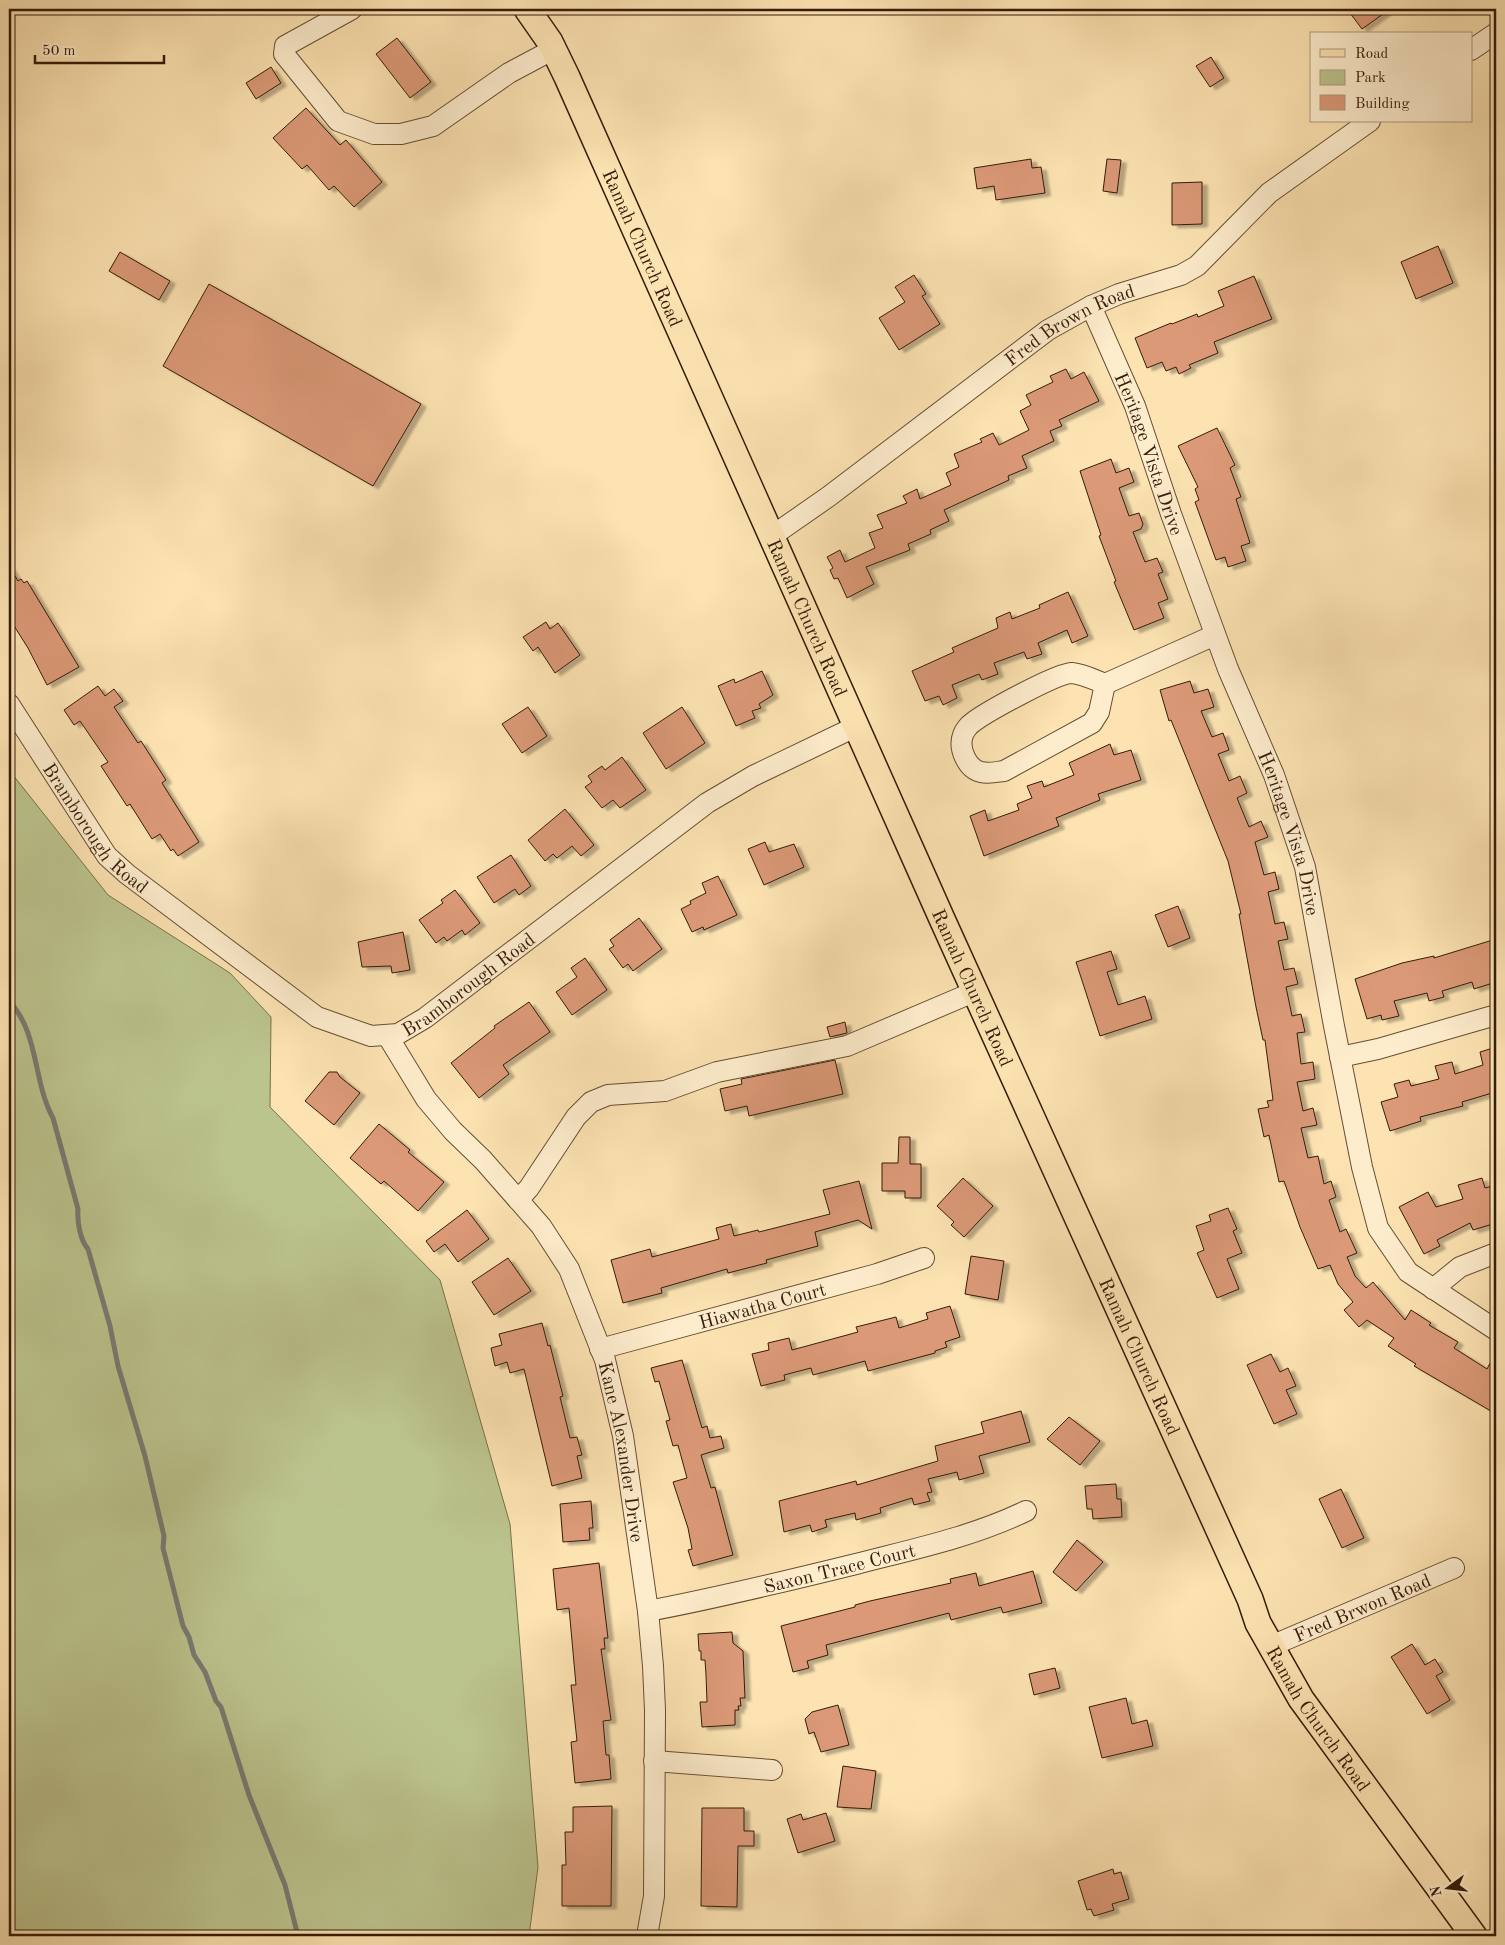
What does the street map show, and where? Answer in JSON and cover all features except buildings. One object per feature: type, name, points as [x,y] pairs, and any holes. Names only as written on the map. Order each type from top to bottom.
[{"type":"main road","name":"Ramah Church Road","points":[[527,9],[554,49],[1250,1599],[1258,1623],[1301,1699],[1474,1936]]},
{"type":"street","points":[[352,9],[286,46],[284,54],[338,121],[374,134],[401,134],[433,126],[509,73],[554,49]]},
{"type":"street","points":[[1472,49],[1496,33]]},
{"type":"street","name":"Fred Brown Road","points":[[772,536],[828,497],[1032,340],[1091,306],[1118,294],[1181,275],[1197,266],[1269,193],[1369,122]]},
{"type":"street","name":"Heritage Vista Drive","points":[[1091,306],[1135,406],[1171,514],[1215,635],[1274,775],[1305,867],[1340,1057],[1378,1228],[1408,1272],[1496,1330]]},
{"type":"street","points":[[1105,684],[1099,712],[1092,723],[1004,771],[980,772],[973,769],[966,760],[961,749],[963,734],[971,723],[1044,683],[1072,673],[1105,684],[1215,635]]},
{"type":"street","name":"Bramborough Road","points":[[9,704],[107,856],[317,1017],[371,1036],[398,1034],[425,1018],[707,803],[753,776],[857,726]]},
{"type":"street","points":[[518,1200],[529,1188],[576,1117],[591,1102],[608,1095],[665,1091],[717,1072],[847,1046],[976,991]]},
{"type":"street","points":[[1340,1057],[1378,1049],[1496,1015]]},
{"type":"street","name":"Kane Alexander Drive","points":[[387,1035],[426,1100],[453,1131],[483,1160],[541,1226],[569,1269],[605,1360],[623,1436],[648,1611],[655,1710],[654,1899],[648,1936]]},
{"type":"street","points":[[1433,1289],[1460,1267],[1496,1253]]},
{"type":"street","name":"Hiawatha Court","points":[[600,1349],[868,1276],[924,1258]]},
{"type":"street","name":"Saxon Trace Court","points":[[648,1611],[716,1598],[951,1540],[992,1527],[1026,1511]]},
{"type":"street","name":"Fred Brwon Road","points":[[1271,1646],[1454,1568]]},
{"type":"street","points":[[654,1761],[772,1770]]},
{"type":"green space","points":[[9,770],[108,895],[230,973],[271,1017],[270,1107],[440,1280],[510,1524],[538,1867],[529,1936],[9,1936]]},
{"type":"waterway","points":[[9,1001],[19,1013],[26,1027],[42,1089],[53,1118],[78,1209],[81,1236],[88,1249],[110,1326],[118,1366],[145,1456],[164,1536],[163,1548],[183,1626],[189,1637],[194,1655],[205,1672],[216,1701],[221,1707],[249,1795],[285,1885],[298,1936]]}]
